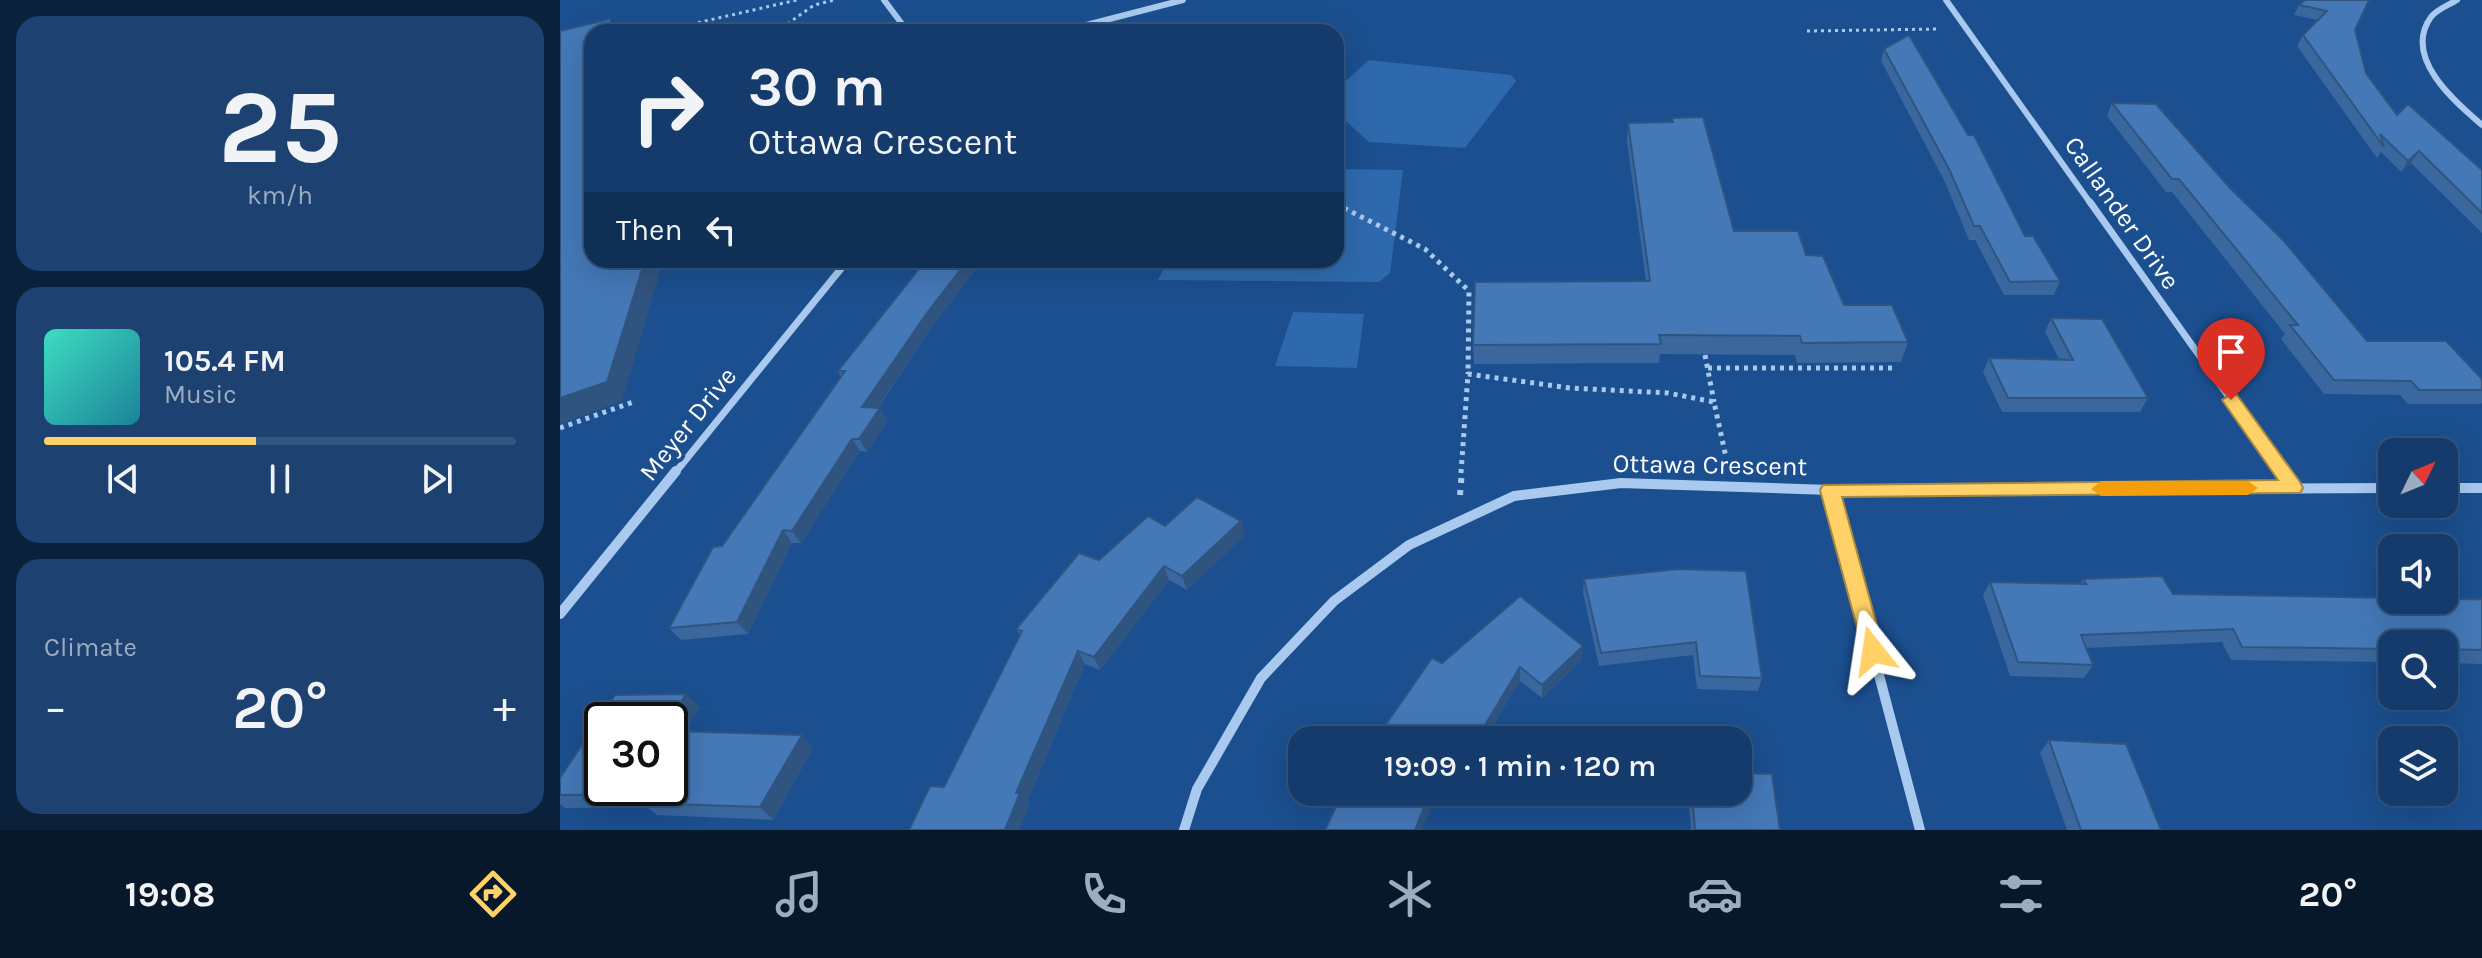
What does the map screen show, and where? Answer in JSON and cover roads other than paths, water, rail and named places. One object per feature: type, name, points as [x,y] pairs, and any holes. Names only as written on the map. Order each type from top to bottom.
[{"type":"street","points":[[884,0],[902,24]]},
{"type":"street","points":[[1090,24],[1183,0]]},
{"type":"street","name":"Callander Drive","points":[[1946,0],[2294,488]]},
{"type":"street","points":[[2457,0],[2431,16],[2423,37],[2426,57],[2451,99],[2482,125]]},
{"type":"street","name":"Meyer Drive","points":[[560,614],[841,268]]},
{"type":"street","name":"Ottawa Crescent","points":[[1184,830],[1197,789],[1261,678],[1334,601],[1409,545],[1514,496],[1621,483],[1830,490],[2378,488]]},
{"type":"street","points":[[2458,488],[2482,488]]},
{"type":"street","points":[[1830,490],[1920,830]]}]
